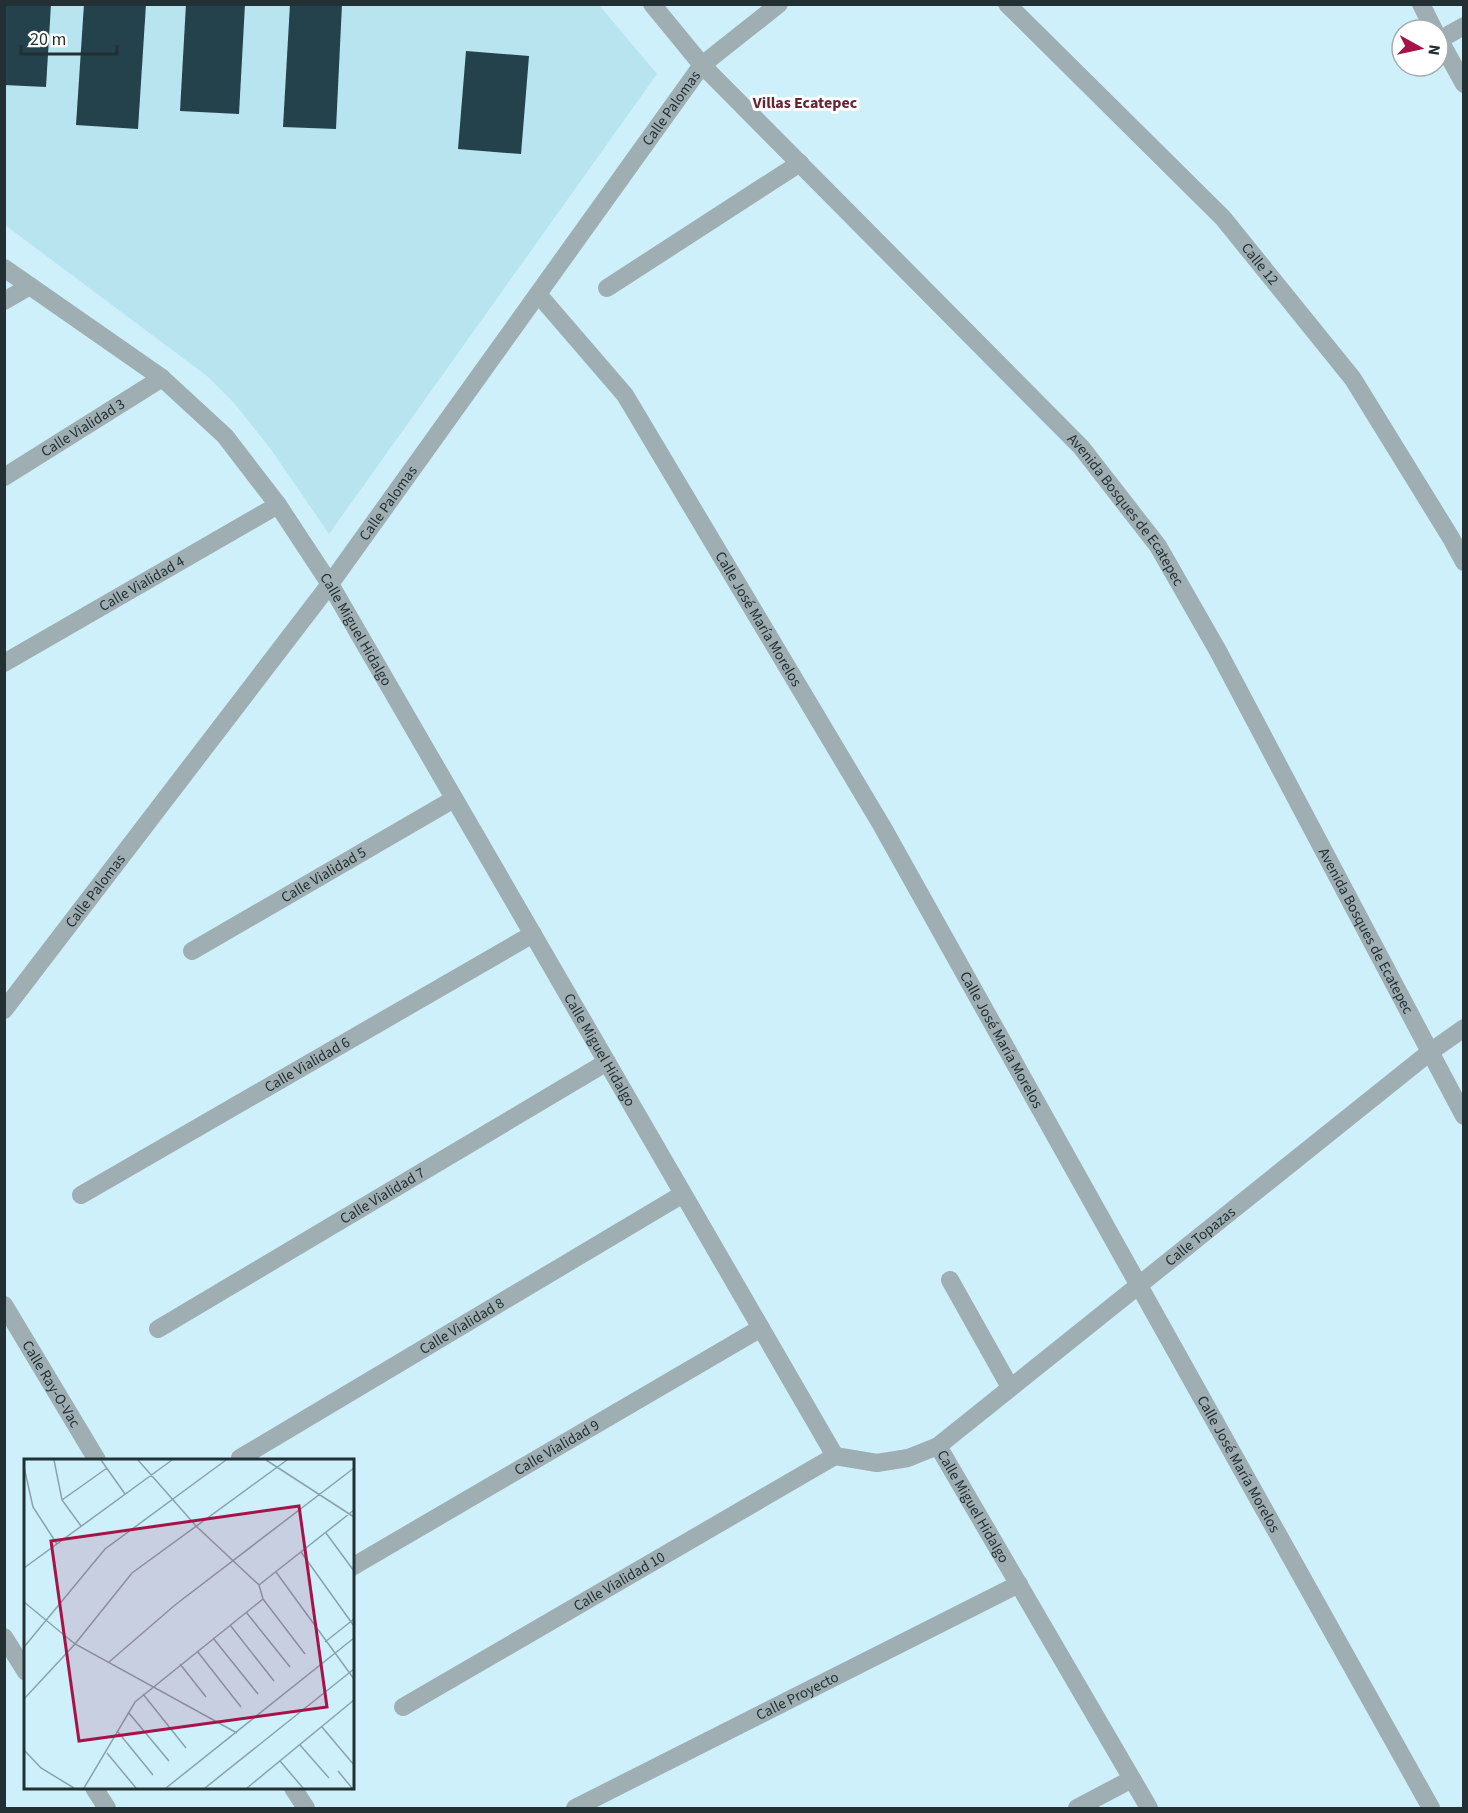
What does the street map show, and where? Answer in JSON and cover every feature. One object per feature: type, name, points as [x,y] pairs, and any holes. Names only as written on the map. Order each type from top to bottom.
[{"type":"street","name":"Avenida Bosques de Ecatepec","points":[[652,4],[702,65],[1081,447],[1158,546],[1218,651],[1464,1116]]},
{"type":"street","name":"Calle Palomas","points":[[4,1010],[330,584],[702,65],[779,4]]},
{"type":"street","name":"Calle 12","points":[[1006,4],[1223,218],[1353,379],[1464,562]]},
{"type":"street","points":[[1420,4],[1427,18]]},
{"type":"street","points":[[1450,59],[1464,84]]},
{"type":"street","points":[[607,288],[800,163]]},
{"type":"street","name":"Calle Miguel Hidalgo","points":[[4,268],[162,378],[225,436],[278,505],[330,584],[835,1456],[877,1463],[908,1458],[938,1446],[1149,1809]]},
{"type":"street","points":[[4,301],[30,286]]},
{"type":"street","name":"Calle José María Morelos","points":[[538,294],[625,395],[882,826],[1140,1284],[1431,1809]]},
{"type":"street","name":"Calle Vialidad 3","points":[[4,477],[162,378]]},
{"type":"street","name":"Calle Vialidad 4","points":[[4,663],[278,505]]},
{"type":"street","name":"Calle Vialidad 5","points":[[192,951],[454,799]]},
{"type":"street","name":"Calle Vialidad 6","points":[[81,1196],[532,934]]},
{"type":"street","name":"Calle Topazas","points":[[938,1446],[1430,1052],[1464,1028]]},
{"type":"street","name":"Calle Vialidad 7","points":[[158,1329],[606,1062]]},
{"type":"street","name":"Calle Vialidad 8","points":[[240,1458],[683,1194]]},
{"type":"street","points":[[950,1280],[1010,1387]]},
{"type":"street","name":"Calle Ray-O-Vac","points":[[4,1305],[97,1459]]},
{"type":"street","name":"Calle Vialidad 9","points":[[354,1566],[761,1328]]},
{"type":"street","name":"Calle Vialidad 10","points":[[403,1707],[835,1456]]},
{"type":"street","name":"Calle Proyecto","points":[[575,1809],[1019,1584]]},
{"type":"street","points":[[4,1637],[24,1669]]},
{"type":"street","points":[[1077,1809],[1132,1779]]},
{"type":"street","points":[[95,1789],[107,1809]]},
{"type":"street","points":[[294,1789],[306,1809]]},
{"type":"shaded area","points":[[4,5],[599,5],[657,74],[329,534],[270,448],[235,404],[207,376],[5,225]]},
{"type":"building","points":[[4,4],[51,4],[46,87],[4,85]]},
{"type":"building","points":[[84,4],[146,4],[138,129],[76,125]]},
{"type":"building","points":[[186,4],[245,4],[239,114],[180,111]]},
{"type":"building","points":[[290,4],[342,4],[336,129],[283,127]]},
{"type":"building","points":[[466,51],[529,56],[521,154],[458,149]]},
{"type":"district","name":"Villas Ecatepec","points":[[805,102]]}]
